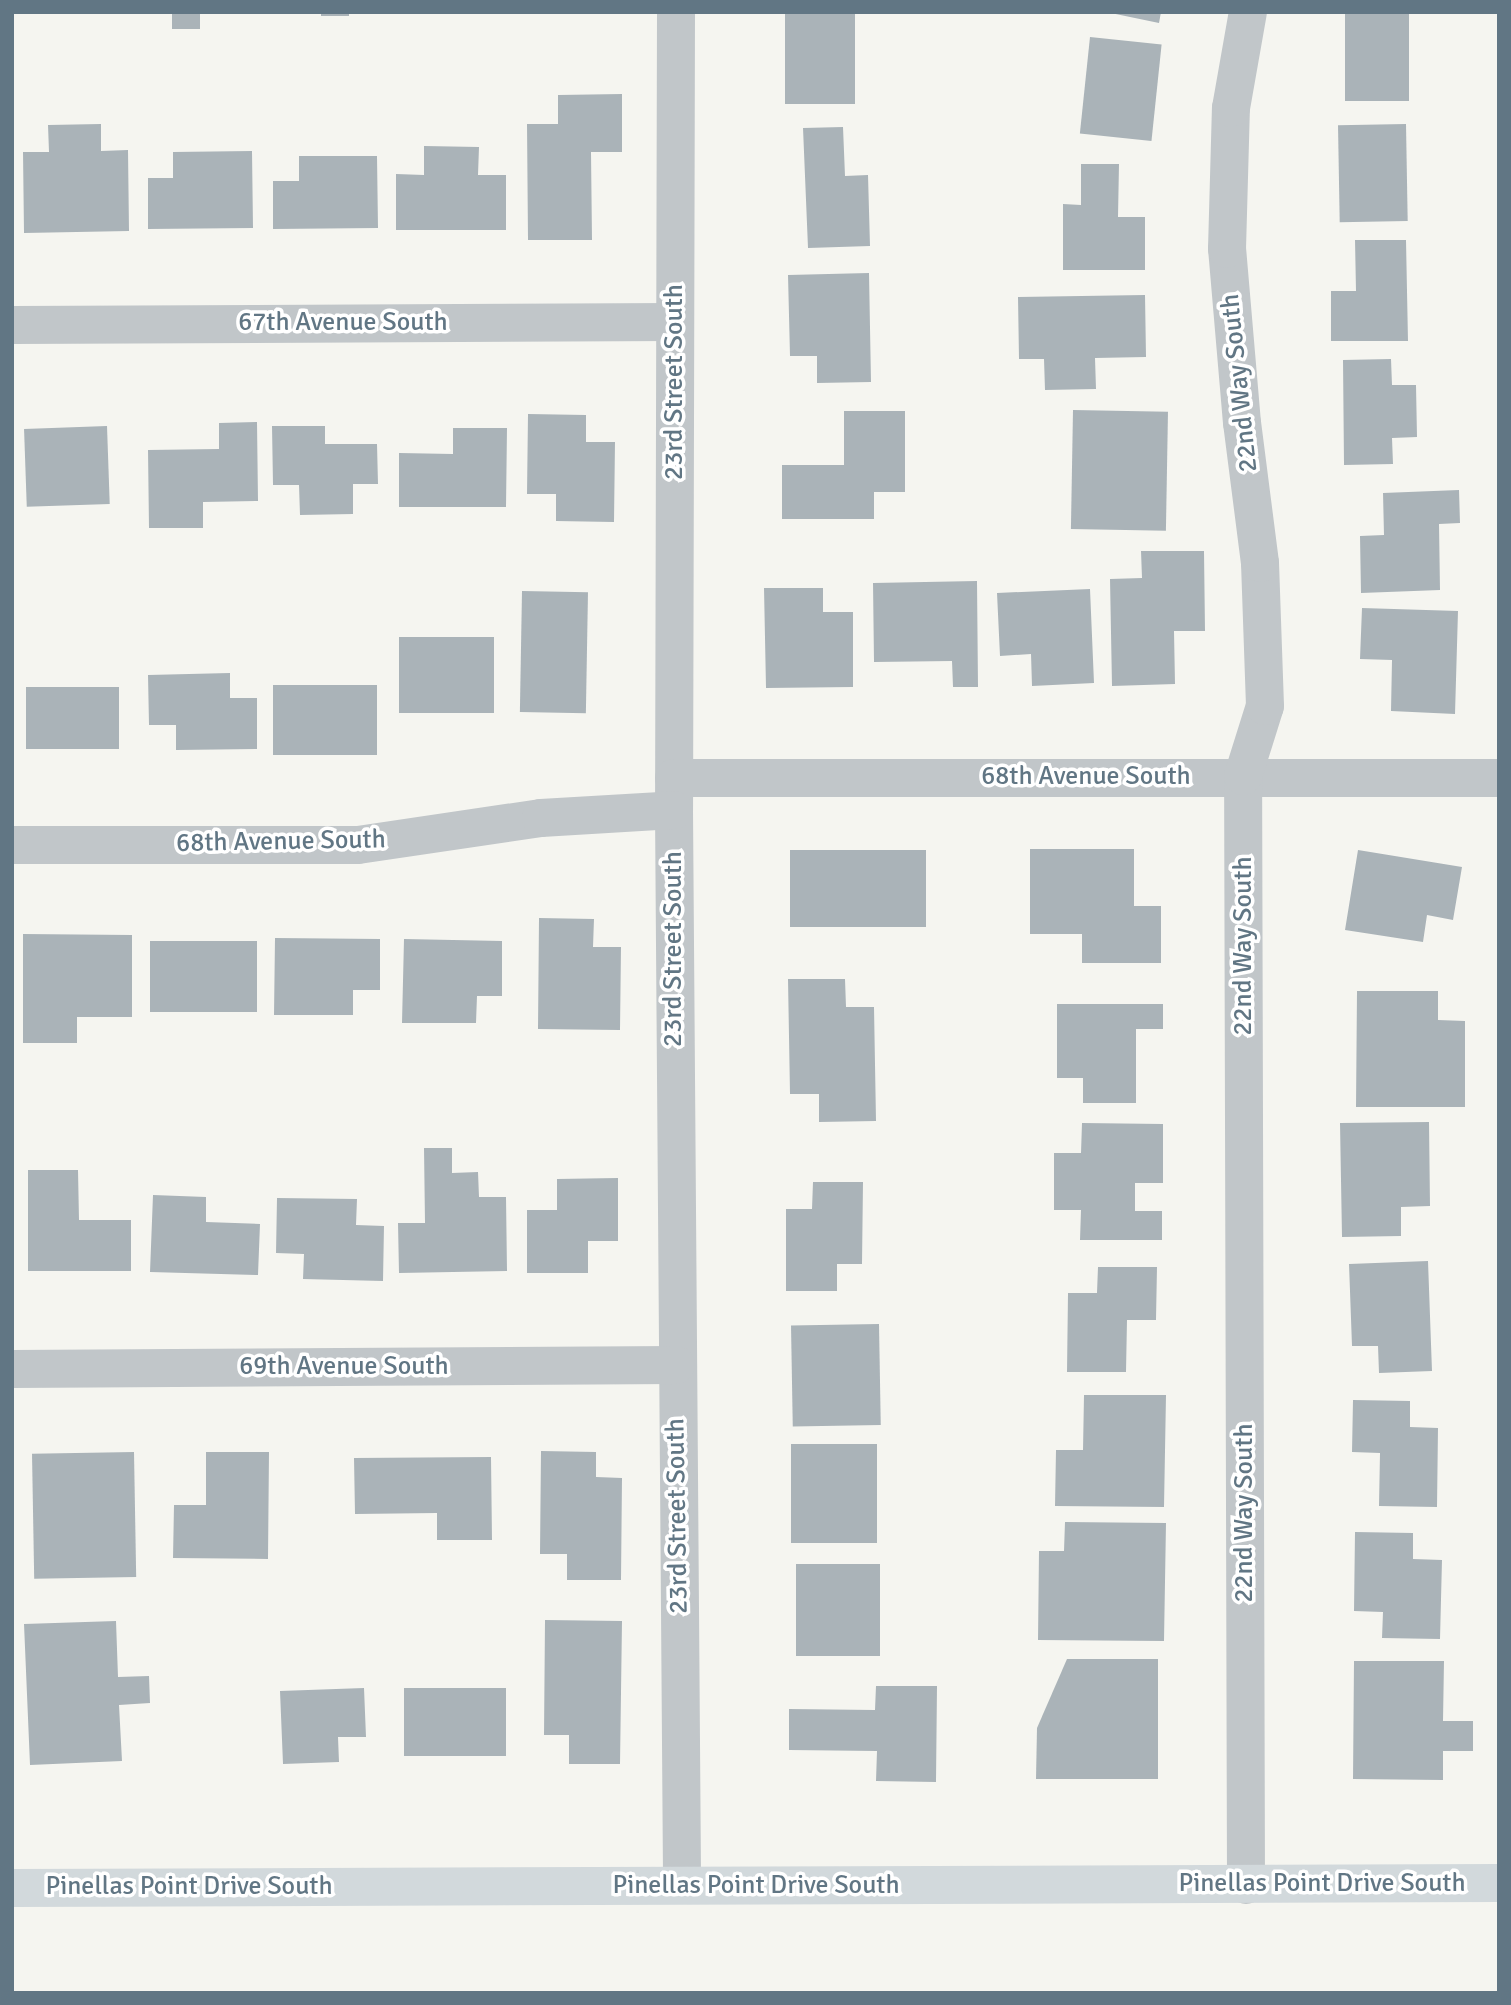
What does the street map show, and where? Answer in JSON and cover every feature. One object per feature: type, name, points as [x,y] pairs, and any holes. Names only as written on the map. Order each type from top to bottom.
[{"type":"street","name":"23rd Street South","points":[[676,12],[674,794],[676,1365],[682,1885]]},
{"type":"street","name":"22nd Way South","points":[[1246,1885],[1243,776],[1265,706],[1260,563],[1242,423],[1227,249],[1231,108],[1248,12]]},
{"type":"street","name":"67th Avenue South","points":[[12,325],[675,322]]},
{"type":"street","name":"68th Avenue South","points":[[12,845],[358,845],[541,818],[674,794],[1243,776],[1499,778]]},
{"type":"street","name":"69th Avenue South","points":[[12,1368],[676,1365]]},
{"type":"street","name":"Pinellas Point Drive South","points":[[12,1888],[1499,1883]]},
{"type":"building","points":[[172,12],[200,12],[200,29],[172,29]]},
{"type":"building","points":[[321,12],[349,12],[349,16],[321,16]]},
{"type":"building","points":[[785,12],[855,12],[855,104],[785,104]]},
{"type":"building","points":[[1106,12],[1161,12],[1159,23]]},
{"type":"building","points":[[1345,12],[1409,12],[1409,101],[1345,101]]},
{"type":"building","points":[[1090,37],[1162,45],[1151,141],[1080,133]]},
{"type":"building","points":[[622,94],[622,152],[591,152],[592,240],[528,240],[527,124],[558,124],[558,95]]},
{"type":"building","points":[[101,124],[101,151],[128,150],[129,231],[24,233],[23,152],[49,152],[48,125]]},
{"type":"building","points":[[1406,124],[1408,221],[1340,222],[1338,125]]},
{"type":"building","points":[[843,127],[845,176],[868,175],[870,246],[808,248],[803,128]]},
{"type":"building","points":[[424,146],[479,147],[478,175],[506,175],[506,230],[396,230],[396,174],[424,175]]},
{"type":"building","points":[[252,151],[253,228],[148,229],[148,178],[173,178],[173,152]]},
{"type":"building","points":[[299,156],[377,156],[378,228],[273,229],[273,181],[299,181]]},
{"type":"building","points":[[1081,164],[1119,164],[1118,217],[1145,217],[1145,270],[1063,270],[1063,204],[1081,205]]},
{"type":"building","points":[[1355,240],[1406,240],[1408,341],[1331,341],[1331,291],[1356,291]]},
{"type":"building","points":[[869,273],[871,382],[817,383],[817,356],[790,356],[788,275]]},
{"type":"building","points":[[1145,295],[1146,357],[1095,358],[1096,389],[1045,390],[1044,359],[1019,359],[1018,297]]},
{"type":"building","points":[[1391,359],[1392,385],[1416,385],[1417,437],[1392,438],[1393,464],[1344,465],[1343,360]]},
{"type":"building","points":[[1073,410],[1168,412],[1166,531],[1071,529]]},
{"type":"building","points":[[844,411],[905,411],[905,492],[874,492],[874,519],[782,519],[782,465],[844,465]]},
{"type":"building","points":[[528,414],[586,415],[586,442],[615,442],[614,522],[556,521],[556,494],[527,494]]},
{"type":"building","points":[[257,422],[258,501],[203,502],[203,528],[149,528],[148,450],[219,449],[219,423]]},
{"type":"building","points":[[107,426],[110,504],[27,507],[24,429]]},
{"type":"building","points":[[272,426],[325,426],[325,444],[377,444],[378,484],[353,484],[353,514],[300,515],[299,485],[273,485]]},
{"type":"building","points":[[453,428],[507,428],[506,507],[399,507],[399,453],[453,454]]},
{"type":"building","points":[[1459,490],[1460,523],[1439,524],[1440,590],[1361,593],[1360,536],[1384,535],[1383,493]]},
{"type":"building","points":[[1141,551],[1204,551],[1205,631],[1174,631],[1175,684],[1112,686],[1110,579],[1142,578]]},
{"type":"building","points":[[977,581],[978,687],[953,687],[952,661],[874,662],[873,583]]},
{"type":"building","points":[[764,588],[823,588],[823,612],[853,612],[853,687],[766,688]]},
{"type":"building","points":[[1090,589],[1094,683],[1032,686],[1031,654],[1000,656],[997,593]]},
{"type":"building","points":[[522,591],[588,592],[586,713],[520,712]]},
{"type":"building","points":[[1362,608],[1458,611],[1455,714],[1391,711],[1392,660],[1360,659]]},
{"type":"building","points":[[399,637],[494,637],[494,713],[399,713]]},
{"type":"building","points":[[230,673],[230,698],[257,698],[257,749],[176,750],[176,725],[149,725],[148,675]]},
{"type":"building","points":[[273,685],[377,685],[377,755],[273,755]]},
{"type":"building","points":[[26,687],[119,687],[119,749],[26,749]]},
{"type":"building","points":[[1030,849],[1134,849],[1134,906],[1161,906],[1161,963],[1082,963],[1082,934],[1030,934]]},
{"type":"building","points":[[790,850],[926,850],[926,927],[790,927]]},
{"type":"building","points":[[1358,850],[1462,867],[1453,920],[1427,915],[1423,942],[1345,930]]},
{"type":"building","points":[[539,918],[594,919],[593,947],[621,947],[620,1030],[538,1029]]},
{"type":"building","points":[[23,934],[132,935],[132,1017],[77,1017],[77,1043],[23,1043]]},
{"type":"building","points":[[275,938],[380,939],[380,990],[353,990],[353,1015],[274,1015]]},
{"type":"building","points":[[404,939],[502,941],[502,996],[477,996],[476,1023],[402,1023]]},
{"type":"building","points":[[150,941],[257,941],[257,1012],[150,1012]]},
{"type":"building","points":[[788,979],[845,979],[846,1007],[874,1007],[876,1121],[819,1122],[819,1094],[790,1094]]},
{"type":"building","points":[[1357,991],[1438,991],[1438,1020],[1465,1021],[1465,1107],[1356,1107]]},
{"type":"building","points":[[1057,1004],[1163,1004],[1163,1029],[1136,1029],[1136,1103],[1083,1103],[1083,1078],[1057,1078]]},
{"type":"building","points":[[1429,1122],[1430,1206],[1401,1207],[1401,1236],[1342,1237],[1340,1123]]},
{"type":"building","points":[[1082,1123],[1163,1124],[1163,1183],[1135,1183],[1135,1211],[1162,1211],[1162,1240],[1080,1240],[1081,1210],[1054,1210],[1054,1153],[1081,1153]]},
{"type":"building","points":[[424,1148],[452,1148],[452,1173],[478,1172],[479,1197],[506,1197],[507,1271],[399,1273],[398,1223],[425,1223]]},
{"type":"building","points":[[28,1170],[78,1170],[79,1220],[131,1220],[131,1271],[28,1271]]},
{"type":"building","points":[[618,1178],[618,1241],[588,1241],[588,1273],[527,1273],[527,1210],[557,1210],[557,1179]]},
{"type":"building","points":[[813,1182],[863,1182],[862,1264],[837,1264],[837,1291],[786,1291],[786,1209],[812,1209]]},
{"type":"building","points":[[153,1195],[206,1197],[206,1222],[260,1224],[258,1275],[150,1272]]},
{"type":"building","points":[[277,1198],[357,1199],[356,1225],[384,1226],[383,1281],[303,1279],[304,1254],[276,1253]]},
{"type":"building","points":[[1428,1261],[1432,1371],[1379,1373],[1378,1346],[1352,1346],[1349,1264]]},
{"type":"building","points":[[1098,1267],[1157,1267],[1156,1320],[1127,1320],[1126,1372],[1067,1372],[1068,1293],[1097,1293]]},
{"type":"building","points":[[879,1324],[881,1425],[793,1427],[791,1326]]},
{"type":"building","points":[[1084,1395],[1166,1395],[1164,1507],[1055,1506],[1056,1450],[1083,1450]]},
{"type":"building","points":[[1353,1400],[1410,1401],[1410,1427],[1438,1428],[1437,1507],[1379,1506],[1380,1453],[1352,1452]]},
{"type":"building","points":[[791,1444],[877,1444],[877,1543],[791,1543]]},
{"type":"building","points":[[541,1451],[596,1452],[596,1477],[622,1478],[621,1580],[567,1580],[567,1554],[540,1554]]},
{"type":"building","points":[[134,1452],[136,1577],[34,1579],[32,1454]]},
{"type":"building","points":[[206,1452],[269,1452],[268,1559],[173,1558],[174,1505],[206,1505]]},
{"type":"building","points":[[491,1457],[492,1540],[437,1540],[437,1513],[355,1514],[354,1458]]},
{"type":"building","points":[[1065,1522],[1166,1523],[1164,1641],[1038,1640],[1039,1551],[1064,1551]]},
{"type":"building","points":[[1355,1532],[1413,1533],[1413,1559],[1442,1560],[1440,1639],[1382,1638],[1383,1612],[1354,1611]]},
{"type":"building","points":[[796,1564],[880,1564],[880,1656],[796,1656]]},
{"type":"building","points":[[545,1620],[622,1621],[620,1764],[569,1764],[569,1735],[544,1735]]},
{"type":"building","points":[[116,1621],[118,1677],[149,1676],[150,1703],[119,1705],[122,1761],[30,1765],[24,1624]]},
{"type":"building","points":[[1067,1659],[1158,1659],[1158,1779],[1036,1779],[1037,1728]]},
{"type":"building","points":[[1354,1661],[1444,1661],[1443,1721],[1473,1721],[1473,1751],[1443,1751],[1443,1780],[1353,1779]]},
{"type":"building","points":[[876,1686],[937,1686],[936,1782],[876,1781],[877,1751],[789,1750],[789,1709],[875,1710]]},
{"type":"building","points":[[364,1688],[366,1737],[338,1737],[339,1762],[283,1764],[280,1691]]},
{"type":"building","points":[[404,1688],[506,1688],[506,1756],[404,1756]]}]
